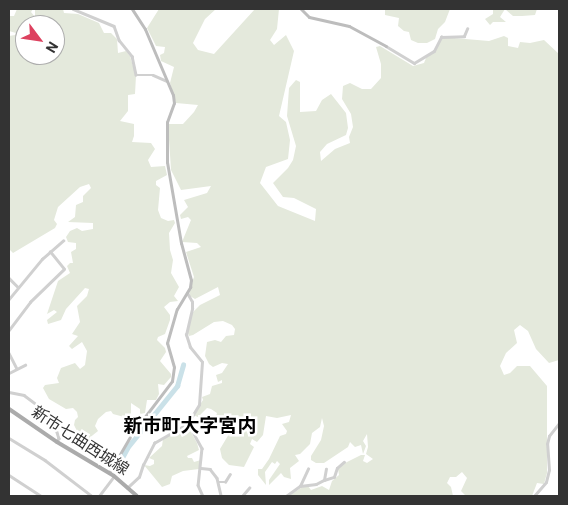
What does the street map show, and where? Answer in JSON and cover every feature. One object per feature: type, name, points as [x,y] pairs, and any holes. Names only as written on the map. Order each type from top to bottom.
[{"type":"main road","name":"新市七曲西城線","points":[[9,409],[114,476],[137,496]]},
{"type":"street","points":[[73,9],[114,26],[119,40],[132,56],[136,75],[153,75],[167,81]]},
{"type":"street","points":[[109,473],[131,436],[172,381],[174,367],[167,343],[177,310],[187,293],[191,280],[181,243],[167,162],[167,122],[174,103],[167,81],[145,29],[132,9]]},
{"type":"street","points":[[301,9],[309,17],[349,26],[414,63],[434,51],[441,37],[464,36],[467,29]]},
{"type":"street","points":[[9,299],[50,252],[63,241]]},
{"type":"street","points":[[9,330],[30,302],[64,269],[50,252]]},
{"type":"street","points":[[9,278],[18,287]]},
{"type":"street","points":[[127,488],[139,477],[142,465],[154,443],[159,438],[188,423],[200,401],[199,387],[202,368],[200,357],[190,346],[186,335],[192,309],[192,302],[187,293]]},
{"type":"street","points":[[9,353],[16,368]]},
{"type":"street","points":[[9,373],[25,365]]},
{"type":"street","points":[[9,392],[24,395],[41,408],[55,426],[59,438],[58,442]]},
{"type":"street","points":[[188,423],[202,448],[198,485],[203,496]]},
{"type":"street","points":[[534,496],[546,482],[549,470],[547,444],[559,423]]},
{"type":"street","points":[[9,438],[45,460],[92,496]]},
{"type":"street","points":[[286,496],[300,486],[316,484],[334,478],[337,468],[344,462]]},
{"type":"street","points":[[201,468],[210,469],[218,482],[221,496]]},
{"type":"street","points":[[300,486],[308,469]]},
{"type":"street","points":[[324,480],[326,469]]},
{"type":"street","points":[[218,482],[225,482],[230,474]]},
{"type":"street","points":[[9,475],[41,496]]},
{"type":"street","points":[[99,496],[114,476]]},
{"type":"street","points":[[242,496],[249,488]]},
{"type":"shaded area","points":[[17,9],[33,9],[31,12],[33,15],[15,15],[15,33],[9,31],[9,16],[14,16]]},
{"type":"shaded area","points":[[35,9],[63,9],[64,13],[78,14],[99,23],[104,33],[111,33],[117,39],[118,53],[126,51],[130,56],[136,76],[135,94],[128,95],[128,111],[120,121],[134,124],[132,142],[151,143],[155,149],[148,160],[151,167],[165,166],[167,175],[156,181],[156,185],[160,188],[158,210],[161,218],[168,221],[174,220],[175,223],[169,233],[170,250],[173,260],[171,273],[179,287],[174,296],[178,301],[170,302],[164,307],[170,315],[170,320],[165,334],[158,337],[157,340],[165,348],[166,352],[160,361],[171,374],[171,377],[164,385],[158,384],[159,394],[156,400],[147,400],[145,413],[140,414],[140,409],[131,403],[131,414],[128,418],[113,414],[111,411],[106,412],[98,419],[95,426],[98,431],[88,439],[80,437],[74,425],[78,417],[77,412],[73,408],[66,409],[49,399],[43,388],[45,385],[59,383],[57,378],[61,368],[75,363],[80,369],[85,365],[87,351],[82,342],[72,349],[69,346],[78,336],[72,334],[80,322],[77,306],[87,296],[89,289],[85,288],[66,309],[61,320],[48,324],[47,320],[57,312],[54,310],[47,314],[58,281],[70,273],[67,266],[73,263],[71,252],[76,249],[76,243],[68,242],[66,237],[70,231],[77,228],[82,231],[93,229],[93,223],[68,222],[75,217],[76,205],[83,202],[83,196],[91,188],[89,184],[80,187],[58,207],[54,220],[57,224],[55,228],[13,253],[9,249],[9,36],[15,35],[15,65],[65,65],[65,15],[35,15]]},
{"type":"shaded area","points":[[159,9],[216,9],[205,19],[193,43],[198,50],[214,54],[255,9],[279,9],[277,29],[270,40],[274,45],[286,35],[294,51],[279,116],[286,122],[290,140],[288,159],[266,167],[260,183],[278,206],[315,221],[316,209],[294,198],[283,197],[273,183],[293,160],[296,146],[287,116],[289,88],[296,80],[300,82],[300,112],[316,111],[322,100],[331,94],[346,113],[348,128],[346,135],[327,144],[320,152],[321,161],[335,149],[350,143],[349,137],[353,127],[351,114],[342,99],[343,86],[350,83],[362,89],[371,89],[381,78],[381,64],[376,47],[380,46],[413,66],[424,63],[426,58],[435,51],[442,37],[489,41],[504,36],[508,38],[508,46],[518,48],[520,42],[530,43],[544,40],[559,54],[559,360],[549,363],[536,349],[528,331],[520,325],[514,330],[517,343],[506,353],[500,366],[504,375],[510,373],[517,366],[530,366],[547,386],[547,473],[544,484],[537,483],[532,496],[466,496],[461,491],[467,478],[462,472],[456,477],[450,477],[447,483],[451,487],[453,496],[289,496],[304,486],[308,486],[311,490],[322,486],[329,490],[332,481],[339,475],[338,469],[341,465],[361,455],[365,455],[363,461],[367,463],[373,459],[366,454],[368,447],[367,434],[363,441],[366,446],[363,454],[361,445],[355,447],[350,442],[348,447],[324,463],[316,463],[311,460],[311,456],[321,440],[324,426],[322,418],[320,427],[312,433],[310,444],[300,454],[295,455],[299,461],[290,468],[291,479],[284,477],[281,473],[269,485],[269,480],[280,464],[277,461],[275,464],[272,462],[265,472],[266,485],[258,475],[258,469],[262,469],[269,459],[280,436],[286,434],[287,431],[282,424],[289,422],[291,415],[277,418],[266,416],[263,435],[257,442],[252,439],[250,444],[254,447],[244,467],[229,465],[222,458],[220,449],[232,429],[212,430],[217,413],[211,409],[207,408],[198,417],[193,415],[203,400],[202,397],[210,394],[212,386],[222,383],[222,380],[218,382],[216,375],[222,373],[228,364],[222,363],[213,367],[209,364],[205,356],[207,342],[215,340],[221,342],[226,336],[234,335],[235,329],[232,325],[223,321],[214,322],[189,336],[187,330],[192,313],[200,305],[220,295],[218,287],[195,299],[190,296],[189,290],[194,277],[186,252],[201,247],[197,243],[182,242],[191,220],[188,217],[181,219],[180,215],[188,207],[184,200],[207,193],[211,186],[181,190],[171,170],[168,124],[183,124],[198,105],[176,103],[170,83],[174,67],[161,61],[160,55],[164,53],[165,47],[156,46],[147,28]]},
{"type":"shaded area","points":[[385,9],[450,9],[445,22],[438,29],[435,39],[427,43],[418,43],[411,40],[409,32],[404,31],[398,26],[399,18],[385,15]]},
{"type":"shaded area","points":[[493,9],[505,9],[500,17],[506,22],[493,22],[490,25],[485,19],[493,14]]},
{"type":"shaded area","points":[[505,9],[537,9],[535,15],[513,16]]},
{"type":"shaded area","points":[[187,425],[199,450],[187,456],[192,458],[194,462],[201,460],[199,469],[183,471],[172,476],[170,484],[162,487],[144,465],[150,466],[154,464],[154,460],[149,458],[162,446],[163,439]]},
{"type":"waterway","points":[[115,471],[127,448],[177,386],[183,365]]},
{"type":"district","name":"新市町大字宮内","points":[[190,426]]}]
